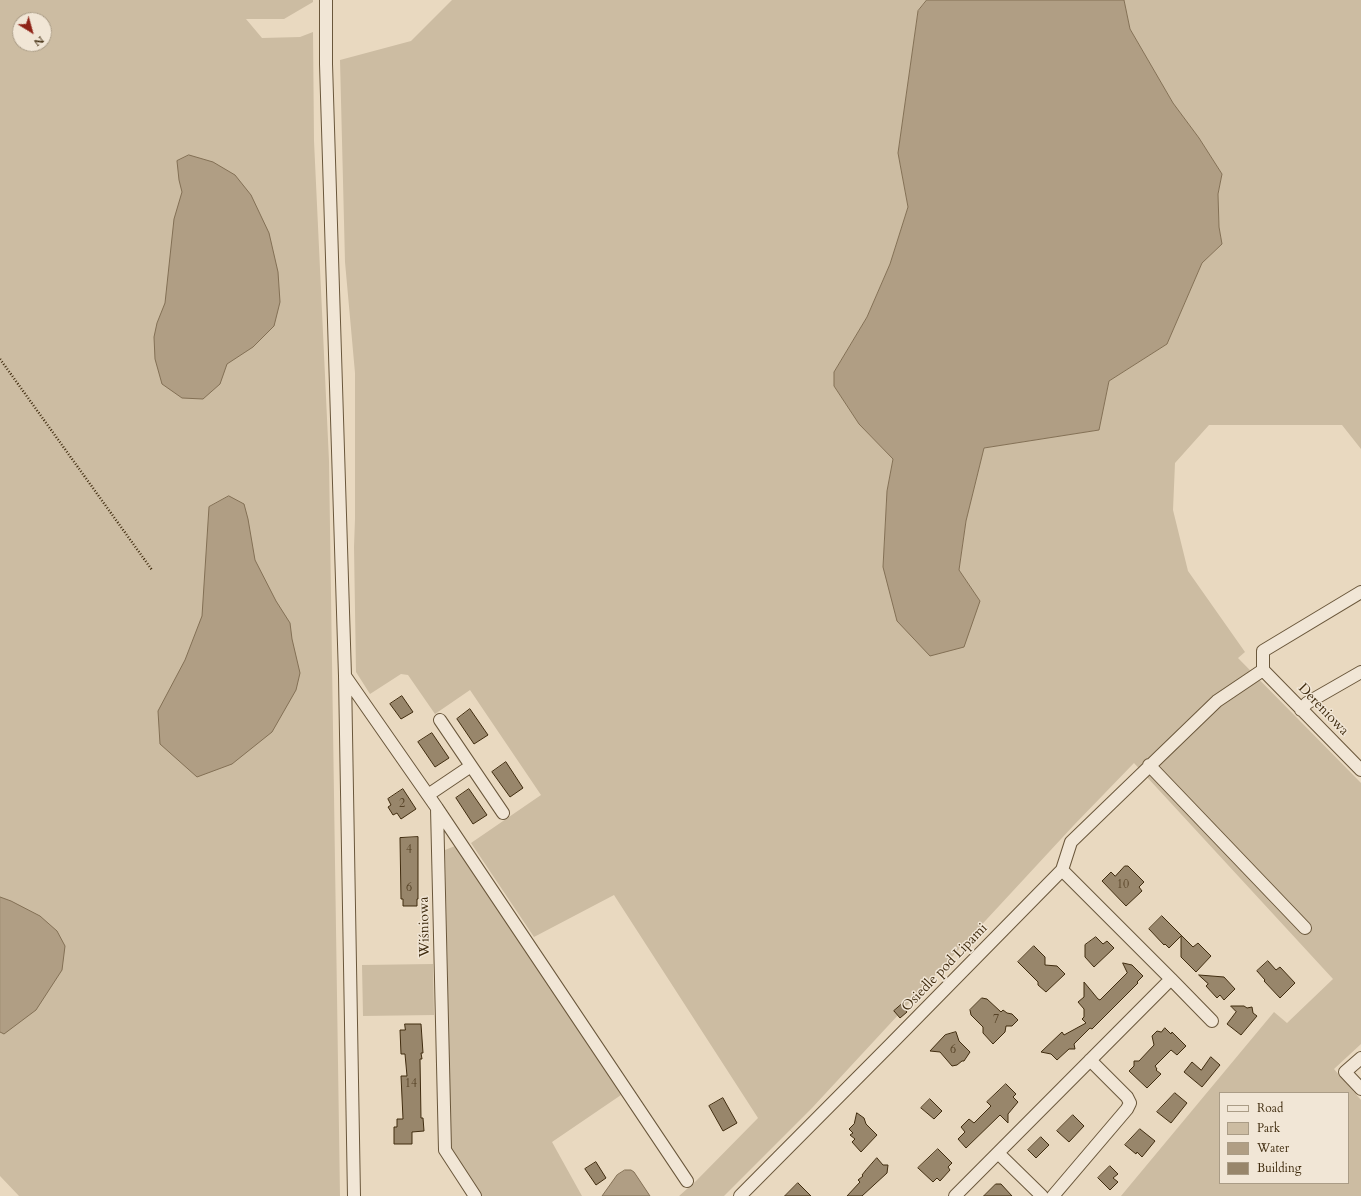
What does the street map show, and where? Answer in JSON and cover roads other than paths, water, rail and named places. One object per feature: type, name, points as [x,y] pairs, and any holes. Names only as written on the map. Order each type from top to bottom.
[{"type":"street","points":[[326,0],[346,676],[354,1196]]},
{"type":"street","points":[[1212,1021],[1062,870],[1071,842],[1217,700],[1263,670],[1263,651],[1361,592]]},
{"type":"street","name":"Dereniowa","points":[[1263,670],[1361,770]]},
{"type":"street","points":[[1302,710],[1307,703],[1361,672]]},
{"type":"street","points":[[346,676],[437,808],[687,1181]]},
{"type":"street","points":[[440,720],[503,813]]},
{"type":"street","points":[[1149,765],[1305,928]]},
{"type":"street","points":[[428,795],[471,766]]},
{"type":"street","name":"Wiśniowa","points":[[437,808],[445,1150],[475,1196]]},
{"type":"street","name":"Osiedle pod Lipami","points":[[740,1196],[892,1044],[1062,870]]},
{"type":"street","points":[[955,1196],[1171,979]]},
{"type":"street","points":[[1361,1058],[1345,1072],[1361,1089]]},
{"type":"street","points":[[1053,1196],[1128,1109],[1130,1103],[1127,1097],[1090,1060]]},
{"type":"street","points":[[998,1153],[1042,1196]]},
{"type":"water","points":[[927,0],[1124,0],[1130,29],[1173,103],[1199,138],[1222,174],[1218,194],[1219,227],[1222,244],[1202,263],[1167,344],[1109,381],[1099,430],[984,448],[966,521],[959,570],[980,601],[964,647],[930,656],[897,621],[883,567],[887,491],[893,459],[859,424],[834,386],[834,372],[867,317],[890,264],[908,207],[898,153],[918,11]]},
{"type":"water","points":[[189,155],[213,162],[235,175],[251,195],[269,233],[278,272],[280,302],[274,326],[253,347],[227,364],[220,384],[203,399],[182,398],[162,384],[155,359],[154,337],[157,323],[165,303],[174,219],[182,192],[177,161]]},
{"type":"water","points":[[229,496],[244,504],[255,560],[276,601],[290,623],[300,673],[296,690],[272,732],[232,764],[197,777],[160,744],[158,711],[185,660],[202,616],[209,507]]},
{"type":"water","points":[[0,897],[40,916],[57,931],[65,946],[62,970],[36,1010],[4,1034],[0,1032]]},
{"type":"water","points":[[625,1170],[631,1170],[634,1172],[650,1196],[602,1196],[617,1175]]}]
